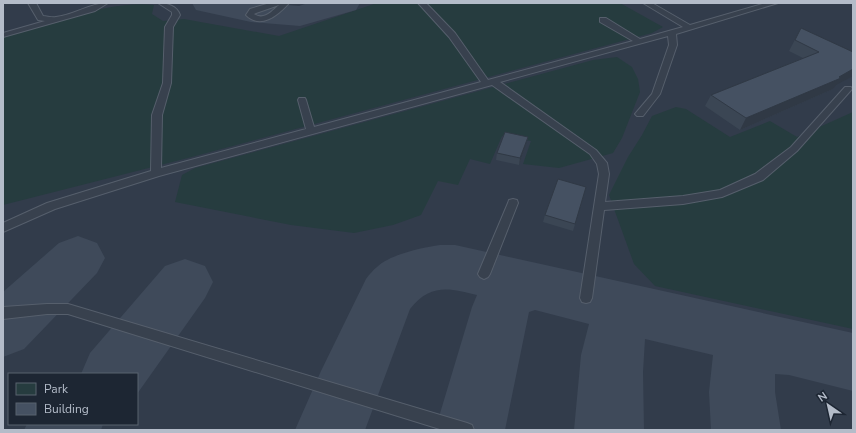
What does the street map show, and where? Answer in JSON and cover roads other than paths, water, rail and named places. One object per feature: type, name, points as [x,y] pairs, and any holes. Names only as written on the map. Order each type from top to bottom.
[{"type":"lane","points":[[32,3],[41,18]]},
{"type":"lane","points":[[3,29],[92,3]]},
{"type":"lane","points":[[3,35],[92,9],[104,3]]},
{"type":"lane","points":[[156,173],[157,114],[167,83],[169,26],[176,15],[175,11],[162,3]]},
{"type":"lane","points":[[277,3],[253,11],[250,15],[256,19],[268,18],[285,3]]},
{"type":"lane","points":[[422,3],[452,35],[489,82],[594,152],[602,163],[604,174],[586,298]]},
{"type":"lane","points":[[647,3],[689,28]]},
{"type":"lane","points":[[3,228],[51,206],[156,173],[672,33],[774,3]]},
{"type":"lane","points":[[41,18],[59,19]]},
{"type":"lane","points":[[603,20],[638,41]]},
{"type":"lane","points":[[640,114],[656,94],[673,45],[672,33]]},
{"type":"lane","points":[[599,206],[689,199],[722,193],[759,177],[794,149],[848,89]]},
{"type":"lane","points":[[302,100],[311,131]]},
{"type":"lane","points":[[484,274],[513,203]]},
{"type":"lane","points":[[3,314],[47,309],[68,309],[467,430]]}]
